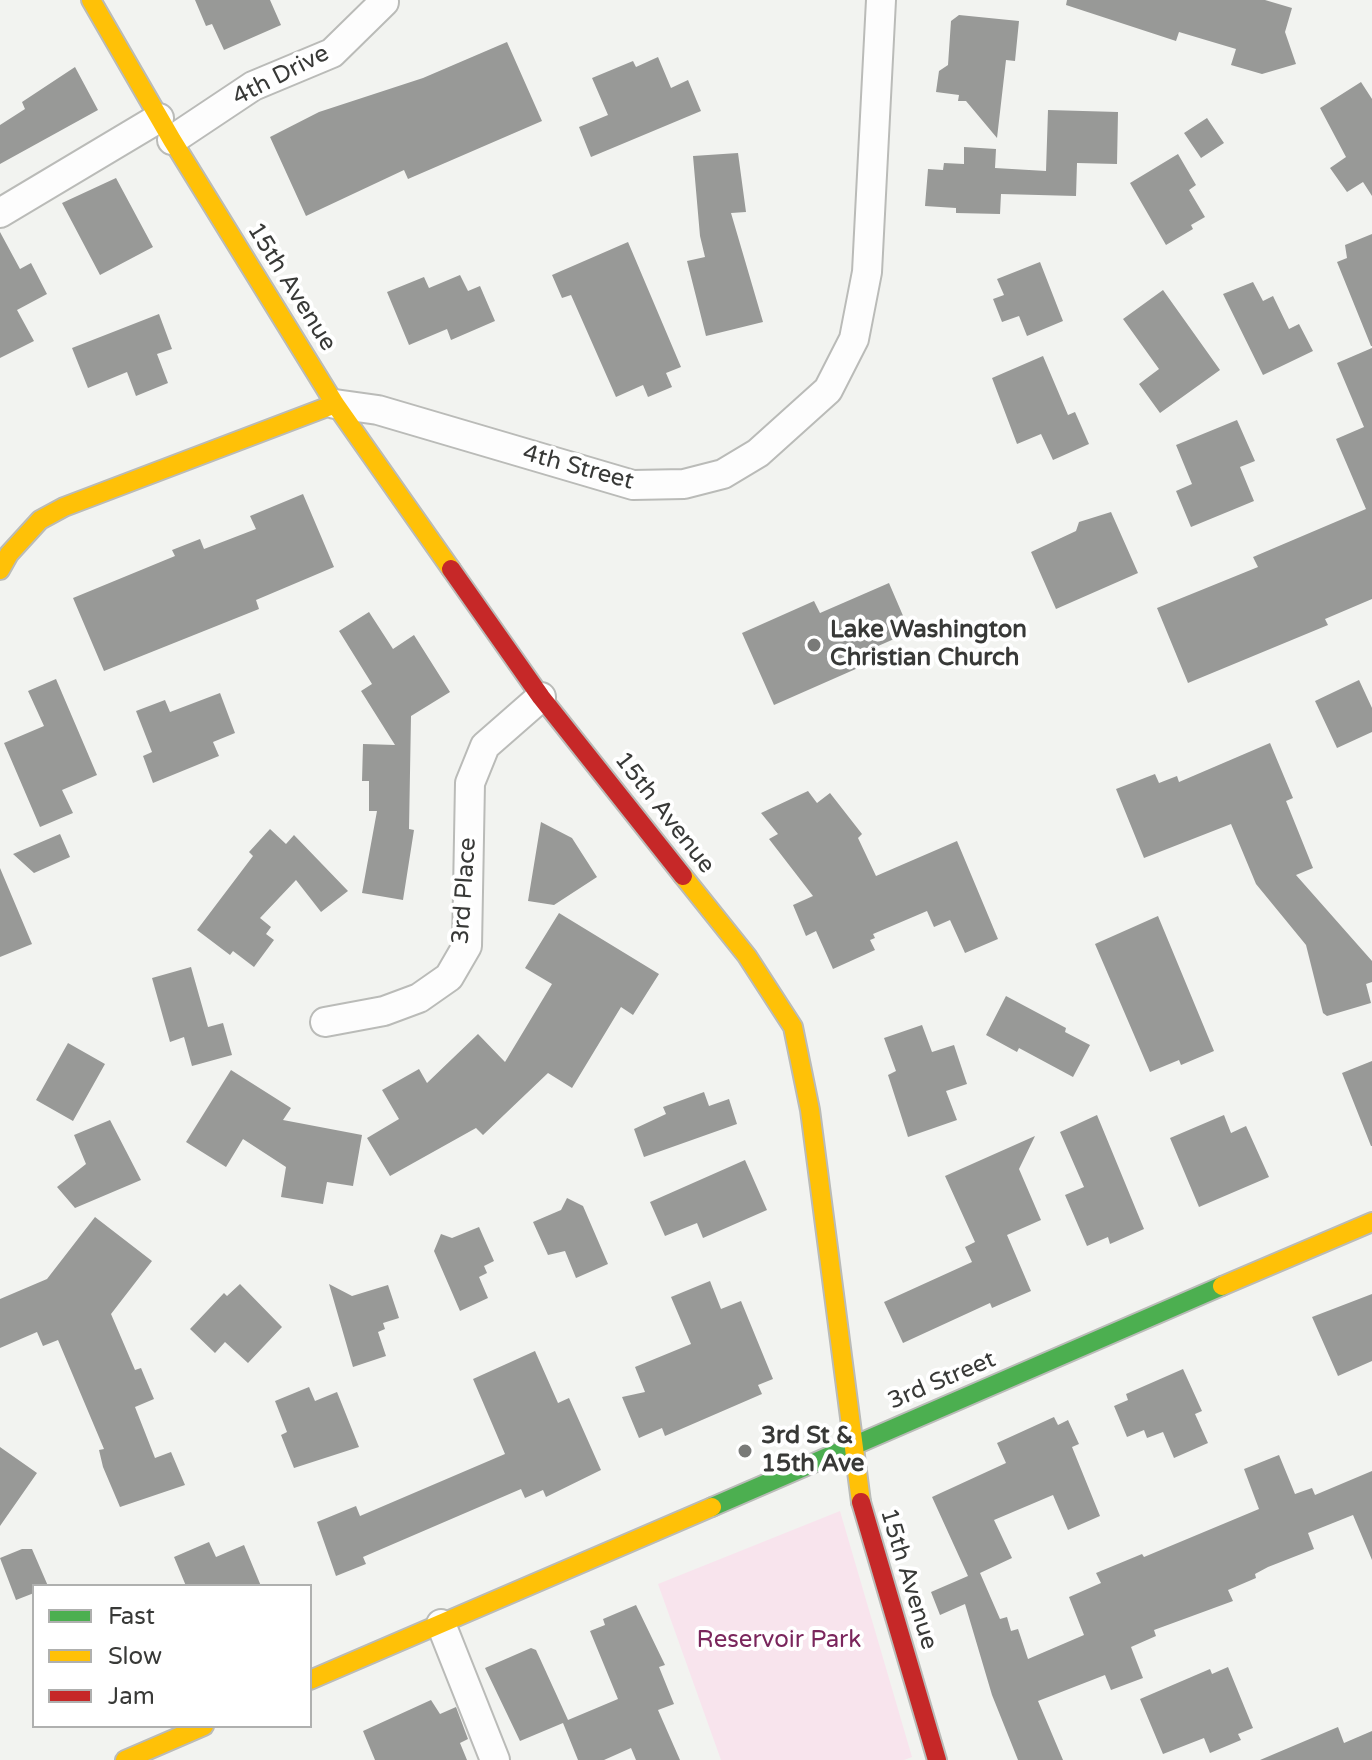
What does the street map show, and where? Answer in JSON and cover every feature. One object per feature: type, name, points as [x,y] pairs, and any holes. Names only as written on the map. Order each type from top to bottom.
[{"type":"street","name":"15th Avenue","points":[[91,0],[165,129],[335,404],[541,697],[747,956],[793,1027],[810,1110],[862,1508],[937,1760]]},
{"type":"street","name":"4th Street","points":[[0,570],[9,554],[40,520],[64,507],[335,404],[378,410],[633,485],[684,484],[723,474],[758,453],[828,390],[854,339],[867,272],[881,0]]},
{"type":"street","name":"4th Drive","points":[[0,213],[253,86],[332,53],[384,2]]},
{"type":"street","name":"3rd Place","points":[[325,1022],[407,1003],[449,977],[467,946],[470,783],[485,746],[541,697]]},
{"type":"street","name":"3rd Street","points":[[312,1679],[1372,1222]]},
{"type":"street","points":[[441,1624],[495,1760]]},
{"type":"street","points":[[125,1760],[199,1728]]},
{"type":"green space","name":"Reservoir Park","points":[[840,1511],[912,1757],[904,1760],[721,1760],[658,1584]]},
{"type":"building","points":[[195,0],[270,0],[281,25],[224,50],[212,24],[206,26]]},
{"type":"building","points":[[1067,0],[1265,0],[1292,8],[1285,32],[1296,64],[1262,74],[1231,65],[1236,49],[1179,32],[1176,41],[1066,5]]},
{"type":"building","points":[[959,15],[1019,21],[1015,61],[1006,60],[997,138],[966,101],[958,101],[959,95],[936,92],[939,71],[948,65],[951,21]]},
{"type":"building","points":[[507,42],[542,121],[408,179],[404,170],[306,216],[270,137],[319,112],[423,78]]},
{"type":"building","points":[[658,57],[671,88],[688,80],[701,111],[591,157],[579,127],[608,115],[592,78],[633,61],[636,67]]},
{"type":"building","points":[[75,67],[98,110],[0,164],[0,125],[25,109],[22,102]]},
{"type":"building","points":[[1361,82],[1372,99],[1372,196],[1363,182],[1347,192],[1330,168],[1346,157],[1320,108]]},
{"type":"building","points":[[1048,110],[1118,112],[1117,164],[1077,163],[1076,196],[1001,194],[1000,214],[956,213],[956,208],[925,206],[928,169],[943,170],[944,163],[964,164],[964,147],[996,149],[995,168],[1046,171]]},
{"type":"building","points":[[1207,118],[1224,143],[1201,158],[1184,133]]},
{"type":"building","points":[[738,153],[746,212],[731,213],[763,322],[706,336],[687,261],[705,257],[700,236],[693,156]]},
{"type":"building","points":[[1178,154],[1196,185],[1189,190],[1205,217],[1191,225],[1193,229],[1166,245],[1130,183]]},
{"type":"building","points":[[116,178],[153,247],[100,275],[62,203]]},
{"type":"building","points":[[0,232],[20,269],[31,263],[47,294],[17,310],[34,341],[0,358]]},
{"type":"building","points":[[1372,234],[1371,346],[1337,262],[1347,258],[1345,245]]},
{"type":"building","points":[[628,242],[681,367],[666,373],[672,387],[648,397],[643,385],[616,397],[571,295],[562,298],[552,275]]},
{"type":"building","points":[[1040,262],[1063,321],[1027,336],[1019,316],[1002,322],[993,299],[1004,295],[997,279]]},
{"type":"building","points":[[460,275],[468,291],[480,286],[495,321],[451,340],[447,329],[409,345],[387,292],[424,277],[429,288]]},
{"type":"building","points":[[1253,282],[1263,301],[1273,296],[1289,329],[1299,324],[1313,351],[1263,375],[1223,294]]},
{"type":"building","points":[[1163,290],[1220,370],[1160,413],[1139,384],[1159,369],[1123,319]]},
{"type":"building","points":[[159,314],[172,349],[157,354],[168,383],[136,396],[127,372],[88,388],[72,348]]},
{"type":"building","points":[[1372,348],[1372,599],[1325,619],[1328,625],[1188,683],[1157,608],[1258,567],[1253,557],[1366,509],[1336,439],[1364,427],[1337,363]]},
{"type":"building","points":[[1043,356],[1068,415],[1075,412],[1089,444],[1053,460],[1041,434],[1017,444],[992,378]]},
{"type":"building","points":[[1237,420],[1255,461],[1240,467],[1254,501],[1191,527],[1176,491],[1192,484],[1176,445]]},
{"type":"building","points":[[303,494],[334,567],[256,600],[259,609],[104,671],[73,598],[175,556],[172,550],[200,539],[204,549],[256,529],[250,516]]},
{"type":"building","points":[[1111,512],[1138,573],[1056,609],[1031,552],[1076,531],[1079,522]]},
{"type":"building","name":"Lake Washington Christian Church","points":[[889,583],[910,632],[853,657],[858,668],[774,705],[742,633],[814,601],[820,613]]},
{"type":"building","points":[[369,612],[393,649],[414,635],[450,692],[411,716],[409,829],[414,830],[403,900],[362,893],[377,811],[369,811],[369,781],[362,781],[363,744],[395,745],[361,691],[372,684],[339,631]]},
{"type":"building","points":[[56,679],[97,775],[62,790],[73,813],[40,827],[4,743],[44,726],[28,691]]},
{"type":"building","points":[[1359,680],[1372,708],[1372,732],[1337,748],[1315,701]]},
{"type":"building","points":[[220,693],[235,733],[213,742],[219,756],[153,783],[143,756],[152,752],[136,711],[165,700],[170,712]]},
{"type":"building","points":[[1270,743],[1293,798],[1286,801],[1313,868],[1296,875],[1372,961],[1372,982],[1366,984],[1371,1003],[1327,1016],[1323,1013],[1306,945],[1256,884],[1231,824],[1144,858],[1116,789],[1155,774],[1159,783],[1177,776],[1179,782]]},
{"type":"building","points":[[808,791],[817,803],[830,793],[862,834],[858,838],[876,876],[957,841],[998,939],[965,953],[950,920],[934,927],[927,911],[873,934],[875,938],[870,940],[875,950],[833,969],[816,931],[806,936],[793,905],[813,896],[769,839],[778,834],[761,813]]},
{"type":"building","points":[[541,822],[572,838],[597,877],[554,905],[528,901]]},
{"type":"building","points":[[270,829],[286,844],[294,835],[348,891],[321,912],[296,880],[260,918],[271,927],[266,934],[274,940],[254,967],[233,951],[230,955],[197,930],[253,856],[249,852]]},
{"type":"building","points":[[60,834],[70,857],[34,873],[13,854]]},
{"type":"building","points":[[0,868],[32,944],[0,957]]},
{"type":"building","points":[[559,913],[659,974],[633,1015],[621,1007],[572,1088],[548,1073],[483,1135],[476,1128],[390,1176],[367,1138],[399,1119],[382,1090],[419,1069],[427,1083],[478,1034],[505,1062],[552,984],[525,968]]},
{"type":"building","points":[[1158,916],[1214,1051],[1181,1065],[1179,1060],[1150,1072],[1095,944]]},
{"type":"building","points":[[191,967],[208,1027],[223,1023],[232,1055],[192,1066],[184,1037],[170,1042],[152,978]]},
{"type":"building","points":[[1006,996],[1066,1028],[1065,1032],[1090,1045],[1073,1077],[1019,1048],[1017,1052],[986,1035]]},
{"type":"building","points":[[922,1025],[932,1052],[954,1045],[967,1084],[946,1091],[957,1120],[908,1137],[888,1075],[896,1071],[884,1038]]},
{"type":"building","points":[[68,1043],[105,1064],[73,1121],[36,1100]]},
{"type":"building","points":[[1372,1061],[1372,1146],[1371,1146],[1342,1073]]},
{"type":"building","points":[[231,1070],[291,1108],[283,1120],[362,1135],[353,1186],[327,1182],[323,1204],[281,1197],[286,1167],[243,1139],[226,1167],[186,1142]]},
{"type":"building","points":[[704,1092],[709,1106],[729,1099],[737,1124],[644,1157],[634,1129],[666,1114],[663,1107]]},
{"type":"building","points":[[1097,1115],[1144,1229],[1110,1244],[1108,1237],[1087,1246],[1065,1195],[1084,1187],[1060,1132]]},
{"type":"building","points":[[1224,1115],[1231,1133],[1246,1126],[1269,1177],[1199,1207],[1170,1138]]},
{"type":"building","points":[[110,1120],[141,1180],[75,1208],[57,1187],[86,1164],[74,1135]]},
{"type":"building","points":[[1035,1136],[1019,1169],[1041,1220],[1007,1235],[1031,1291],[992,1308],[990,1303],[903,1343],[884,1302],[972,1262],[965,1247],[975,1242],[945,1176]]},
{"type":"building","points":[[745,1160],[767,1210],[703,1238],[697,1223],[665,1236],[650,1202]]},
{"type":"building","points":[[567,1198],[583,1206],[608,1264],[576,1278],[565,1251],[548,1255],[533,1222],[561,1210]]},
{"type":"building","points":[[95,1217],[152,1261],[111,1314],[135,1370],[141,1368],[154,1399],[135,1407],[155,1458],[171,1452],[185,1485],[120,1507],[103,1467],[99,1450],[104,1449],[58,1340],[43,1346],[37,1332],[0,1348],[0,1299],[47,1279]]},
{"type":"building","points":[[479,1227],[494,1261],[484,1266],[487,1273],[479,1277],[488,1298],[460,1311],[434,1251],[441,1234],[452,1238]]},
{"type":"building","points":[[710,1281],[721,1309],[741,1301],[773,1379],[758,1385],[762,1394],[665,1436],[662,1428],[639,1438],[622,1397],[645,1392],[635,1367],[691,1344],[671,1297]]},
{"type":"building","points":[[240,1284],[282,1327],[248,1363],[225,1342],[215,1353],[190,1329],[224,1293],[227,1296]]},
{"type":"building","points":[[329,1284],[352,1296],[388,1285],[399,1318],[383,1323],[385,1329],[378,1332],[386,1356],[353,1367]]},
{"type":"building","points":[[1372,1294],[1372,1361],[1338,1376],[1312,1317]]},
{"type":"building","points":[[535,1351],[558,1403],[569,1398],[601,1470],[546,1497],[543,1490],[525,1498],[521,1489],[363,1557],[366,1564],[336,1576],[317,1522],[356,1506],[360,1516],[505,1454],[473,1379]]},
{"type":"building","points":[[1183,1369],[1202,1411],[1195,1414],[1208,1443],[1174,1458],[1163,1432],[1147,1438],[1144,1430],[1127,1437],[1114,1406],[1128,1400],[1126,1394]]},
{"type":"building","points":[[309,1387],[315,1401],[337,1392],[359,1447],[294,1468],[281,1435],[287,1432],[275,1401]]},
{"type":"building","points":[[1054,1417],[1058,1425],[1068,1420],[1079,1444],[1072,1447],[1100,1516],[1068,1530],[1053,1495],[994,1520],[1012,1558],[980,1573],[1000,1619],[1007,1617],[1011,1631],[1018,1629],[1028,1659],[1084,1635],[1069,1597],[1101,1583],[1096,1573],[1142,1554],[1144,1557],[1259,1509],[1244,1469],[1279,1455],[1295,1494],[1312,1488],[1315,1495],[1372,1471],[1372,1560],[1353,1515],[1308,1533],[1314,1549],[1268,1567],[1255,1574],[1256,1578],[1228,1590],[1233,1601],[1154,1630],[1156,1636],[1131,1647],[1143,1678],[1111,1690],[1105,1675],[1038,1701],[1063,1760],[1018,1760],[992,1695],[965,1604],[940,1615],[931,1592],[968,1576],[932,1497],[1006,1463],[997,1443]]},
{"type":"building","points":[[0,1447],[37,1473],[0,1526]]},
{"type":"building","points":[[209,1542],[216,1557],[244,1545],[260,1584],[185,1584],[174,1557]]},
{"type":"building","points":[[22,1549],[32,1549],[47,1584],[32,1584],[32,1594],[16,1600],[0,1558]]},
{"type":"building","points":[[636,1605],[665,1665],[659,1667],[674,1704],[658,1710],[680,1760],[636,1760],[631,1748],[604,1760],[578,1760],[563,1723],[520,1741],[485,1668],[531,1648],[536,1650],[568,1720],[618,1699],[590,1631],[605,1625],[603,1619]]},
{"type":"building","points":[[1228,1667],[1253,1728],[1238,1734],[1241,1740],[1210,1753],[1204,1738],[1163,1754],[1140,1699],[1210,1669],[1212,1674]]},
{"type":"building","points":[[431,1700],[440,1714],[456,1707],[468,1739],[460,1743],[467,1760],[375,1760],[363,1731]]},
{"type":"building","points":[[1338,1727],[1344,1743],[1372,1731],[1372,1760],[1260,1760]]},
{"type":"traffic: fast","points":[[712,1507],[1222,1286]]},
{"type":"traffic: slow","points":[[91,0],[172,140],[335,404],[451,569]]},
{"type":"traffic: slow","points":[[0,570],[9,554],[40,520],[64,507],[335,404]]},
{"type":"traffic: slow","points":[[683,876],[747,956],[793,1027],[810,1110],[861,1502]]},
{"type":"traffic: slow","points":[[1222,1286],[1372,1222]]},
{"type":"traffic: slow","points":[[312,1679],[712,1507]]},
{"type":"traffic: slow","points":[[125,1760],[199,1728]]},
{"type":"traffic: jam","points":[[451,569],[541,697],[683,876]]},
{"type":"traffic: jam","points":[[861,1502],[937,1760]]},
{"type":"place","name":"Lake Washington Christian Church","points":[[814,645]]},
{"type":"place","name":"3rd St & 15th Ave","points":[[745,1451]]}]
